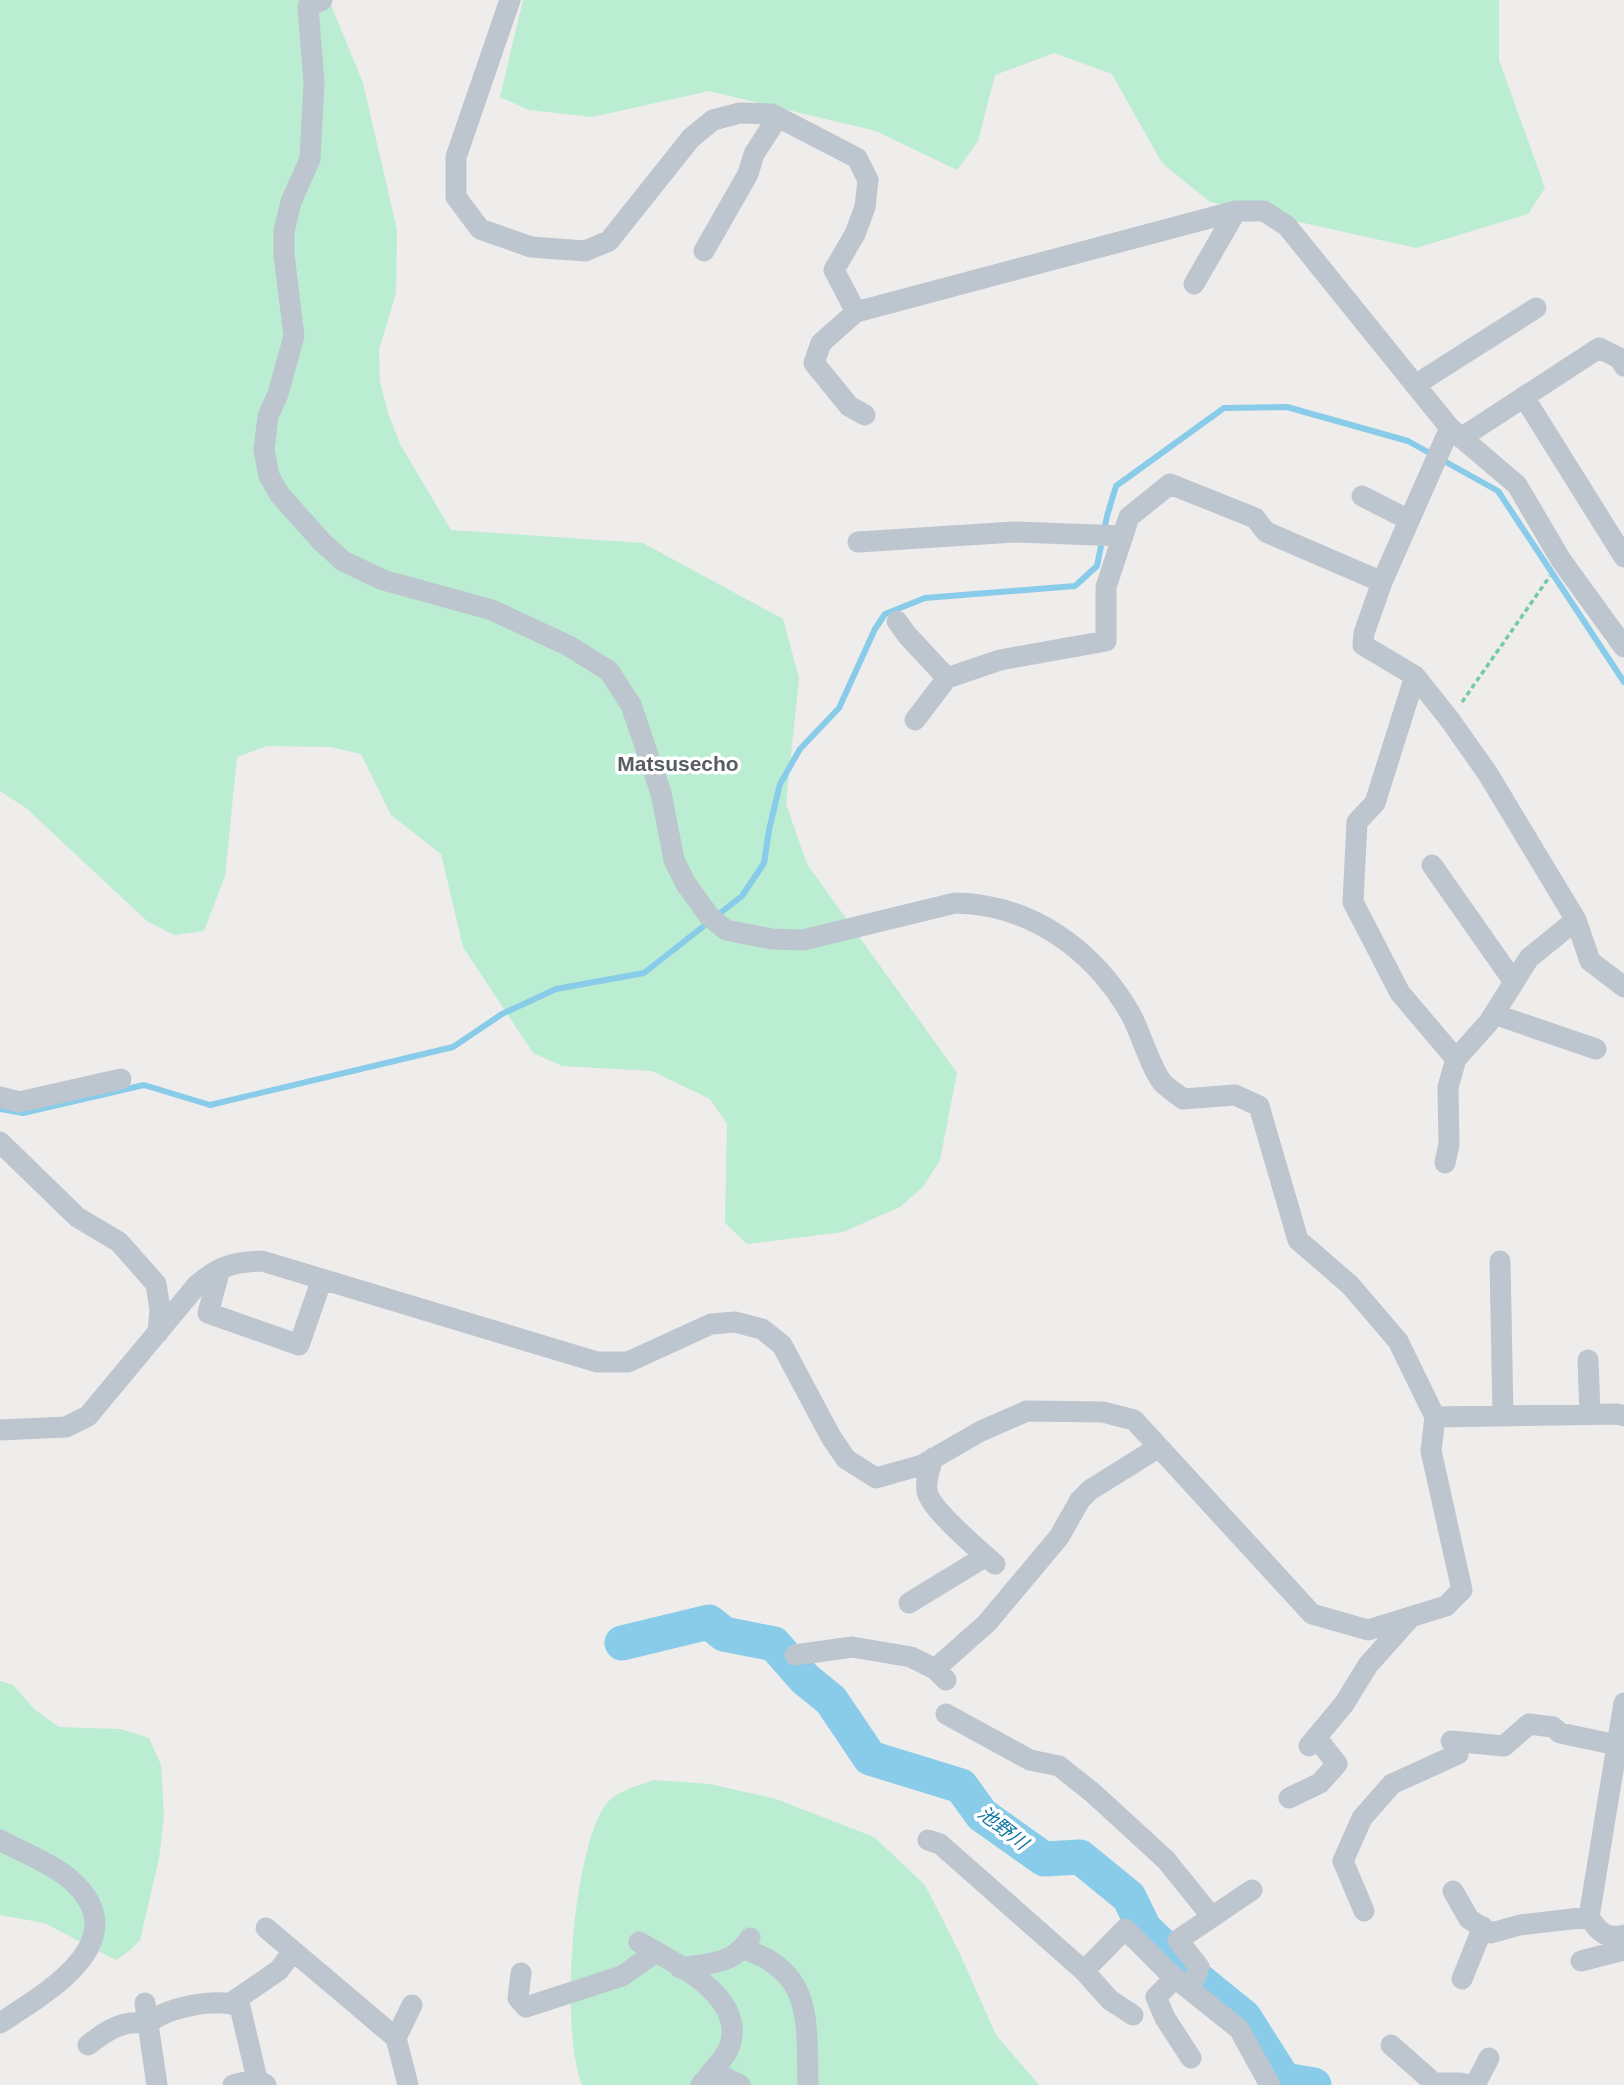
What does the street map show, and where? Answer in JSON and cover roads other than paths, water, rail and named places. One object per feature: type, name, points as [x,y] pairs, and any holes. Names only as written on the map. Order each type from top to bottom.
[{"type":"street","points":[[0,1430],[66,1427],[88,1416],[197,1285],[210,1274],[234,1262],[262,1261],[597,1362],[628,1362],[711,1324],[735,1322],[762,1329],[782,1345],[831,1437],[846,1459],[876,1478],[922,1465],[981,1431],[1027,1411],[1102,1412],[1134,1420],[1312,1614],[1368,1630],[1446,1606],[1462,1590],[1431,1451],[1435,1418],[1398,1341],[1350,1285],[1298,1240],[1259,1106],[1235,1095],[1183,1099],[1161,1081],[1130,1014],[1105,976],[1065,938],[1017,915],[980,903],[955,903],[803,940],[772,939],[726,930],[709,916],[686,884],[674,860],[660,793],[631,705],[609,671],[569,646],[492,610],[383,580],[343,561],[280,495],[269,476],[264,450],[268,416],[278,394],[294,336],[284,255],[284,231],[291,202],[310,159],[314,83],[308,7],[322,0]]},
{"type":"street","points":[[510,0],[456,157],[456,197],[480,229],[531,247],[585,251],[609,241],[691,138],[713,120],[740,113],[772,114],[857,158],[868,180],[865,208],[855,234],[834,270],[856,312]]},
{"type":"street","points":[[704,251],[748,174],[754,154],[778,117]]},
{"type":"street","points":[[1194,284],[1236,211]]},
{"type":"street","points":[[865,415],[849,406],[814,363],[821,343],[856,312],[1236,211],[1264,211],[1287,226],[1455,433],[1517,485],[1561,560],[1624,647]]},
{"type":"street","points":[[1415,385],[1536,308]]},
{"type":"street","points":[[1624,366],[1619,358],[1599,348],[1524,397],[1455,433],[1409,520],[1382,582],[1364,633],[1363,645],[1415,676],[1450,720],[1488,774],[1576,920],[1590,961],[1624,987]]},
{"type":"street","points":[[1524,397],[1624,557]]},
{"type":"street","points":[[915,720],[947,678],[1000,660],[1105,641],[1106,587],[1129,517],[1170,484],[1255,518],[1266,532],[1382,582]]},
{"type":"street","points":[[1362,496],[1409,520]]},
{"type":"street","points":[[858,542],[1014,532],[1123,536]]},
{"type":"street","points":[[897,621],[947,678]]},
{"type":"street","points":[[1415,676],[1375,803],[1357,822],[1353,902],[1400,993],[1455,1059]]},
{"type":"street","points":[[1432,866],[1514,982]]},
{"type":"street","points":[[1446,1163],[1449,1144],[1448,1087],[1455,1059],[1494,1014],[1529,958],[1576,920]]},
{"type":"street","points":[[1494,1014],[1596,1049]]},
{"type":"street","points":[[0,1097],[19,1102],[121,1079]]},
{"type":"street","points":[[0,1142],[77,1217],[119,1241],[156,1284],[160,1309],[158,1333]]},
{"type":"street","points":[[1500,1261],[1503,1416]]},
{"type":"street","points":[[220,1269],[208,1313],[299,1345],[322,1279]]},
{"type":"street","points":[[1588,1360],[1590,1415]]},
{"type":"street","points":[[1435,1418],[1624,1416]]},
{"type":"street","points":[[795,1655],[852,1647],[911,1657],[941,1674],[1059,1537],[1085,1495],[1159,1447]]},
{"type":"street","points":[[909,1603],[990,1560],[956,1528],[928,1495],[927,1481],[933,1458]]},
{"type":"street","points":[[1289,1798],[1320,1783],[1337,1764],[1312,1741],[1344,1704],[1368,1665],[1411,1616]]},
{"type":"street","points":[[1624,1703],[1589,1917],[1600,1933],[1615,1937],[1624,1935]]},
{"type":"street","points":[[946,1714],[1030,1760],[1059,1766],[1094,1793],[1166,1860],[1212,1917]]},
{"type":"street","points":[[1364,1911],[1343,1861],[1362,1818],[1392,1784],[1458,1754],[1465,1738],[1504,1746],[1529,1724],[1553,1727],[1560,1733],[1617,1745]]},
{"type":"street","points":[[0,1840],[70,1878],[90,1900],[97,1924],[90,1950],[47,1993],[0,2023]]},
{"type":"street","points":[[928,1840],[940,1844],[1084,1971],[1110,2000],[1133,2015]]},
{"type":"street","points":[[1191,2058],[1165,2018],[1156,1997],[1183,1984],[1199,1967],[1178,1940],[1252,1890]]},
{"type":"street","points":[[1453,1891],[1469,1919],[1491,1933],[1520,1925],[1589,1917]]},
{"type":"street","points":[[1462,1979],[1483,1927]]},
{"type":"street","points":[[266,1928],[396,2038],[408,2085]]},
{"type":"street","points":[[1084,1971],[1125,1929],[1183,1984],[1239,2029],[1270,2085]]},
{"type":"street","points":[[680,1968],[716,1964],[746,1943],[777,1965],[798,1989],[806,2014],[808,2085]]},
{"type":"street","points":[[521,1973],[517,1998],[526,2007],[622,1976],[647,1947],[709,1985],[723,2003],[733,2025],[730,2047],[706,2078],[740,2085]]},
{"type":"street","points":[[231,2003],[279,1970],[293,1951]]},
{"type":"street","points":[[1581,1961],[1624,1951]]},
{"type":"street","points":[[148,2024],[158,2015],[183,2008],[227,2001],[240,2007],[261,2082],[233,2085]]},
{"type":"street","points":[[145,2003],[158,2085]]},
{"type":"street","points":[[396,2038],[412,2005]]},
{"type":"street","points":[[88,2045],[107,2030],[134,2021],[148,2024]]},
{"type":"street","points":[[1391,2045],[1432,2084],[1468,2085]]},
{"type":"street","points":[[1475,2085],[1489,2058]]},
{"type":"waterway","points":[[0,1109],[23,1113],[144,1085],[210,1105],[453,1047],[502,1014],[556,989],[644,973],[742,896],[764,863],[780,784],[800,749],[839,708],[875,629],[885,614],[925,598],[1075,586],[1097,566],[1116,486],[1224,408],[1287,407],[1408,441],[1498,491],[1624,682]]},
{"type":"waterway","name":"池野川","points":[[622,1643],[709,1622],[724,1634],[774,1644],[805,1679],[831,1700],[870,1758],[961,1786],[982,1815],[1044,1859],[1080,1857],[1129,1897],[1144,1928],[1190,1973],[1244,2017],[1284,2080],[1314,2085]]},
{"type":"district","name":"Matsusecho","points":[[678,763]]}]
